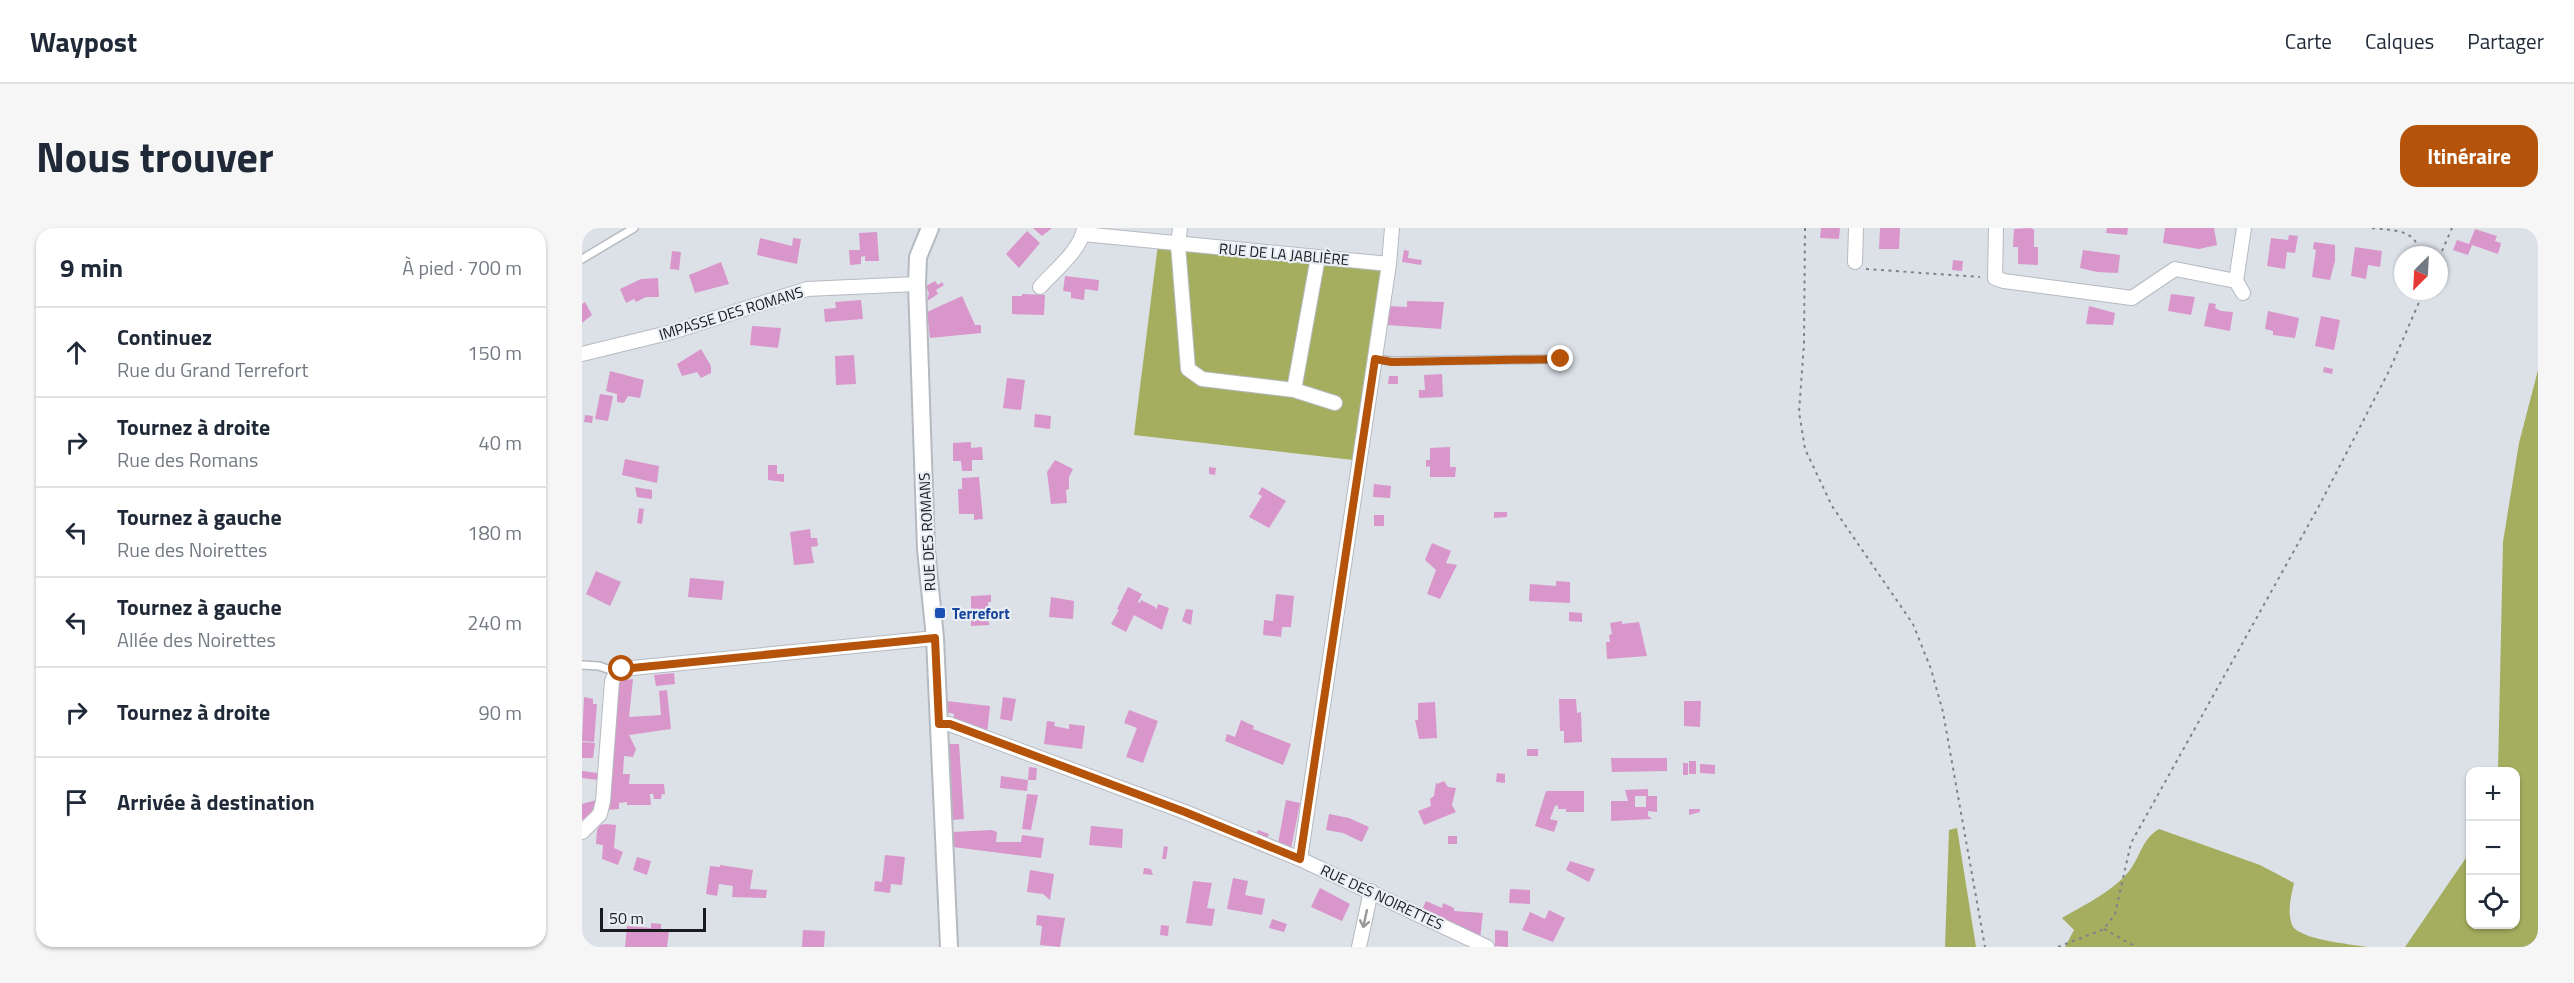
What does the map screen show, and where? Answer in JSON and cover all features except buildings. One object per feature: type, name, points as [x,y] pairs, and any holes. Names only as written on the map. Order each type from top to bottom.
[{"type":"street","name":"RUE DES ROMANS","points":[[930,228],[918,256],[917,284],[926,549],[935,638],[949,947]]},
{"type":"street","points":[[1180,228],[1178,245],[1188,369],[1202,379],[1294,390],[1335,403]]},
{"type":"street","points":[[1300,859],[1389,264],[1392,228]]},
{"type":"street","points":[[1855,262],[1856,228]]},
{"type":"street","points":[[1996,228],[1995,278],[2004,281],[2132,297],[2175,269],[2236,280]]},
{"type":"street","points":[[2243,293],[2236,280],[2244,228]]},
{"type":"street","points":[[1040,287],[1084,231]]},
{"type":"street","name":"RUE DE LA JABLIÈRE","points":[[1084,231],[1178,245],[1389,264]]},
{"type":"street","points":[[1294,390],[1318,257]]},
{"type":"street","name":"IMPASSE DES ROMANS","points":[[582,354],[672,332],[807,289],[917,284]]},
{"type":"street","points":[[582,832],[600,814],[603,801],[612,681],[616,672],[622,669],[935,638]]},
{"type":"street","name":"RUE DES NOIRETTES","points":[[939,724],[950,724],[1300,859],[1487,947]]},
{"type":"street","points":[[1359,947],[1371,891]]},
{"type":"lane","points":[[582,259],[634,228]]},
{"type":"lane","points":[[1375,359],[1392,362],[1561,359]]},
{"type":"lane","points":[[582,665],[599,666],[616,672]]},
{"type":"path","points":[[1805,228],[1804,344],[1799,412],[1805,449],[1832,506],[1913,624],[1930,669],[1943,712],[1985,947]]},
{"type":"path","points":[[2372,228],[2407,233],[2418,242],[2419,246]]},
{"type":"path","points":[[2444,246],[2452,228]]},
{"type":"path","points":[[1855,262],[1862,269],[1995,278]]},
{"type":"path","points":[[2058,947],[2104,929],[2115,914],[2131,843],[2319,506],[2390,369],[2420,300]]},
{"type":"path","points":[[2104,929],[2136,947]]},
{"type":"green space","points":[[1159,236],[1386,257],[1353,460],[1134,435]]},
{"type":"green space","points":[[2538,370],[2538,947],[2405,947],[2466,858],[2466,929],[2520,929],[2520,767],[2498,767],[2503,542],[2519,443]]},
{"type":"green space","points":[[1957,828],[1976,947],[1945,947],[1949,830]]},
{"type":"green space","points":[[2159,829],[2260,865],[2294,883],[2290,904],[2292,925],[2304,934],[2338,943],[2367,947],[2065,947],[2074,930],[2062,918],[2116,885],[2130,870],[2149,838]]},
{"type":"place","name":"Terrefort","points":[[940,613]]},
{"type":"route","points":[[622,669],[935,638],[939,724],[950,724],[1185,812],[1300,859],[1375,359],[1392,362],[1561,359]]}]
